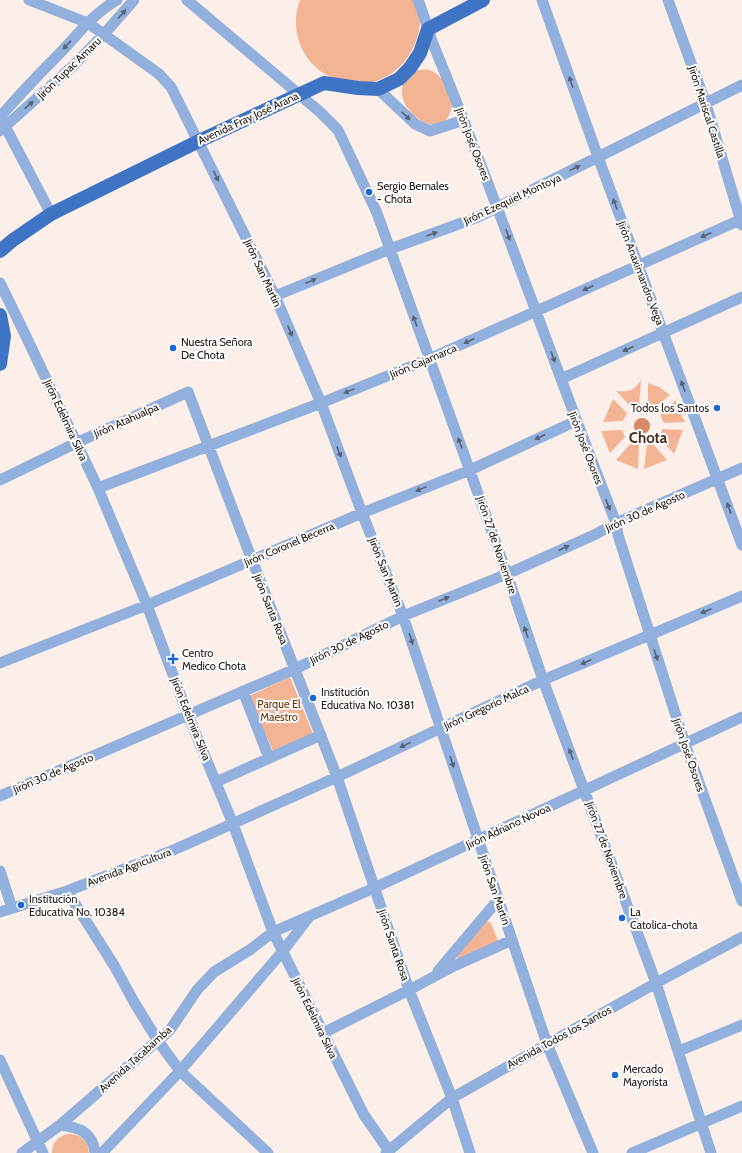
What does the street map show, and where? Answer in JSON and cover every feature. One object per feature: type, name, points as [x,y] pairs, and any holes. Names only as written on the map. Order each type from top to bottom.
[{"type":"main road","points":[[428,29],[483,0]]},
{"type":"main road","name":"Avenida Fray José Arana","points":[[0,251],[13,240],[51,214],[298,94],[324,83],[358,88],[378,89],[399,79],[410,68],[420,53],[428,29]]},
{"type":"main road","points":[[0,315],[4,336],[0,364]]},
{"type":"street","name":"Jirón San Martin","points":[[29,0],[88,22],[159,74],[171,87],[275,296],[321,403],[362,513],[403,616],[547,1044],[593,1153]]},
{"type":"street","name":"Jirón Tupac Amaru","points":[[1,124],[32,80],[88,22],[107,6],[117,0]]},
{"type":"street","name":"Jirón Tupac Amaru","points":[[1,124],[68,70],[104,34],[134,0]]},
{"type":"street","name":"Jirón 27 de Noviembre","points":[[187,0],[338,130],[377,213],[507,574],[543,680],[656,983],[711,1153]]},
{"type":"street","name":"Jirón José Osores","points":[[418,0],[498,208],[576,421],[616,523],[618,535],[684,744],[742,900]]},
{"type":"street","name":"Jirón Anaximandro Vega","points":[[542,0],[598,157],[742,545]]},
{"type":"street","name":"Jirón Mariscal Castilla","points":[[668,0],[706,104],[741,221]]},
{"type":"street","name":"Jirón Ezequiel Montoya","points":[[275,296],[390,249],[478,217],[742,86]]},
{"type":"street","points":[[378,89],[415,124],[430,132],[464,120]]},
{"type":"street","points":[[1,124],[51,214]]},
{"type":"street","name":"Jirón Cajamarca","points":[[98,488],[321,403],[429,359],[741,221]]},
{"type":"street","name":"Jirón Edelmira Silva","points":[[0,283],[98,488],[147,605],[188,715],[233,824],[273,932],[322,1034],[364,1115],[387,1152]]},
{"type":"street","points":[[561,379],[742,297]]},
{"type":"street","name":"Jirón Atahualpa","points":[[0,480],[76,443],[188,392]]},
{"type":"street","name":"Jirón Santa Rosa","points":[[188,392],[337,777],[409,990],[452,1098],[470,1153]]},
{"type":"street","name":"Jirón Coronel Becerra","points":[[0,663],[147,605],[362,513],[470,470],[576,421]]},
{"type":"street","name":"Jirón 30 de Agosto","points":[[0,796],[295,669],[403,616],[507,574],[594,535],[616,523],[742,468]]},
{"type":"street","name":"Jirón Gregorio Malca","points":[[233,824],[441,729],[543,680],[742,596]]},
{"type":"street","points":[[243,691],[269,758]]},
{"type":"street","name":"Jirón Adriano Novoa","points":[[273,932],[374,888],[742,717]]},
{"type":"street","points":[[216,782],[321,735]]},
{"type":"street","name":"Avenida Agricultura","points":[[0,912],[67,891],[131,868],[233,824]]},
{"type":"street","points":[[0,872],[12,908]]},
{"type":"street","points":[[67,891],[115,967],[158,1041],[180,1071],[268,1153]]},
{"type":"street","points":[[433,977],[498,900]]},
{"type":"street","points":[[102,1153],[180,1071],[309,917]]},
{"type":"street","name":"Avenida Tacabamba","points":[[22,1153],[60,1125],[170,1030],[197,990],[214,972],[251,949],[273,932]]},
{"type":"street","name":"Avenida Todos los Santos","points":[[387,1152],[452,1098],[656,983],[742,937]]},
{"type":"street","points":[[322,1034],[454,966],[512,940]]},
{"type":"street","points":[[679,1051],[742,1025]]},
{"type":"street","points":[[0,1060],[42,1153]]},
{"type":"street","points":[[632,1153],[742,1106]]},
{"type":"street","points":[[60,1125],[75,1127],[86,1133],[95,1146],[95,1153]]},
{"type":"green space","points":[[300,0],[416,0],[420,21],[417,39],[405,61],[390,75],[377,81],[364,83],[336,79],[323,73],[314,65],[306,56],[301,46],[297,35],[296,23]]},
{"type":"green space","points":[[419,70],[428,70],[435,73],[445,82],[451,95],[452,102],[449,115],[441,123],[431,124],[420,120],[410,112],[404,101],[402,89],[406,78]]},
{"type":"green space","points":[[641,380],[639,405],[632,408],[616,391],[634,389]]},
{"type":"green space","points":[[648,383],[659,387],[670,395],[653,409],[648,406]]},
{"type":"green space","points":[[613,399],[627,413],[623,421],[603,422]]},
{"type":"green space","points":[[676,400],[676,405],[685,422],[664,423],[660,415]]},
{"type":"green space","points":[[662,429],[683,430],[674,454],[660,438]]},
{"type":"green space","points":[[622,430],[625,437],[610,453],[601,431]]},
{"type":"green space","points":[[632,442],[639,445],[638,469],[616,460]]},
{"type":"green space","points":[[652,443],[667,460],[644,469],[647,445]]},
{"type":"green space","name":"Parque El Maestro","points":[[290,677],[313,734],[273,751],[249,696]]},
{"type":"green space","points":[[486,921],[491,923],[498,941],[459,960],[456,954]]},
{"type":"green space","points":[[68,1134],[77,1135],[83,1139],[87,1145],[89,1153],[52,1153],[56,1140],[61,1136]]},
{"type":"shaded area","points":[[642,418],[648,420],[650,426],[648,432],[642,434],[636,432],[634,426],[636,420]]},
{"type":"place","name":"Sergio Bernales - Chota","points":[[369,192]]},
{"type":"place","name":"Nuestra Señora De Chota","points":[[173,348]]},
{"type":"place","name":"Todos los Santos","points":[[717,408]]},
{"type":"place","name":"Centro Medico Chota","points":[[173,659]]},
{"type":"place","name":"Institución Educativa No. 10381","points":[[313,698]]},
{"type":"place","name":"Institución Educativa No. 10384","points":[[21,905]]},
{"type":"place","name":"La Catolica-chota","points":[[622,918]]},
{"type":"place","name":"Mercado Mayorista","points":[[615,1075]]},
{"type":"district","name":"Chota","points":[[648,438]]}]
